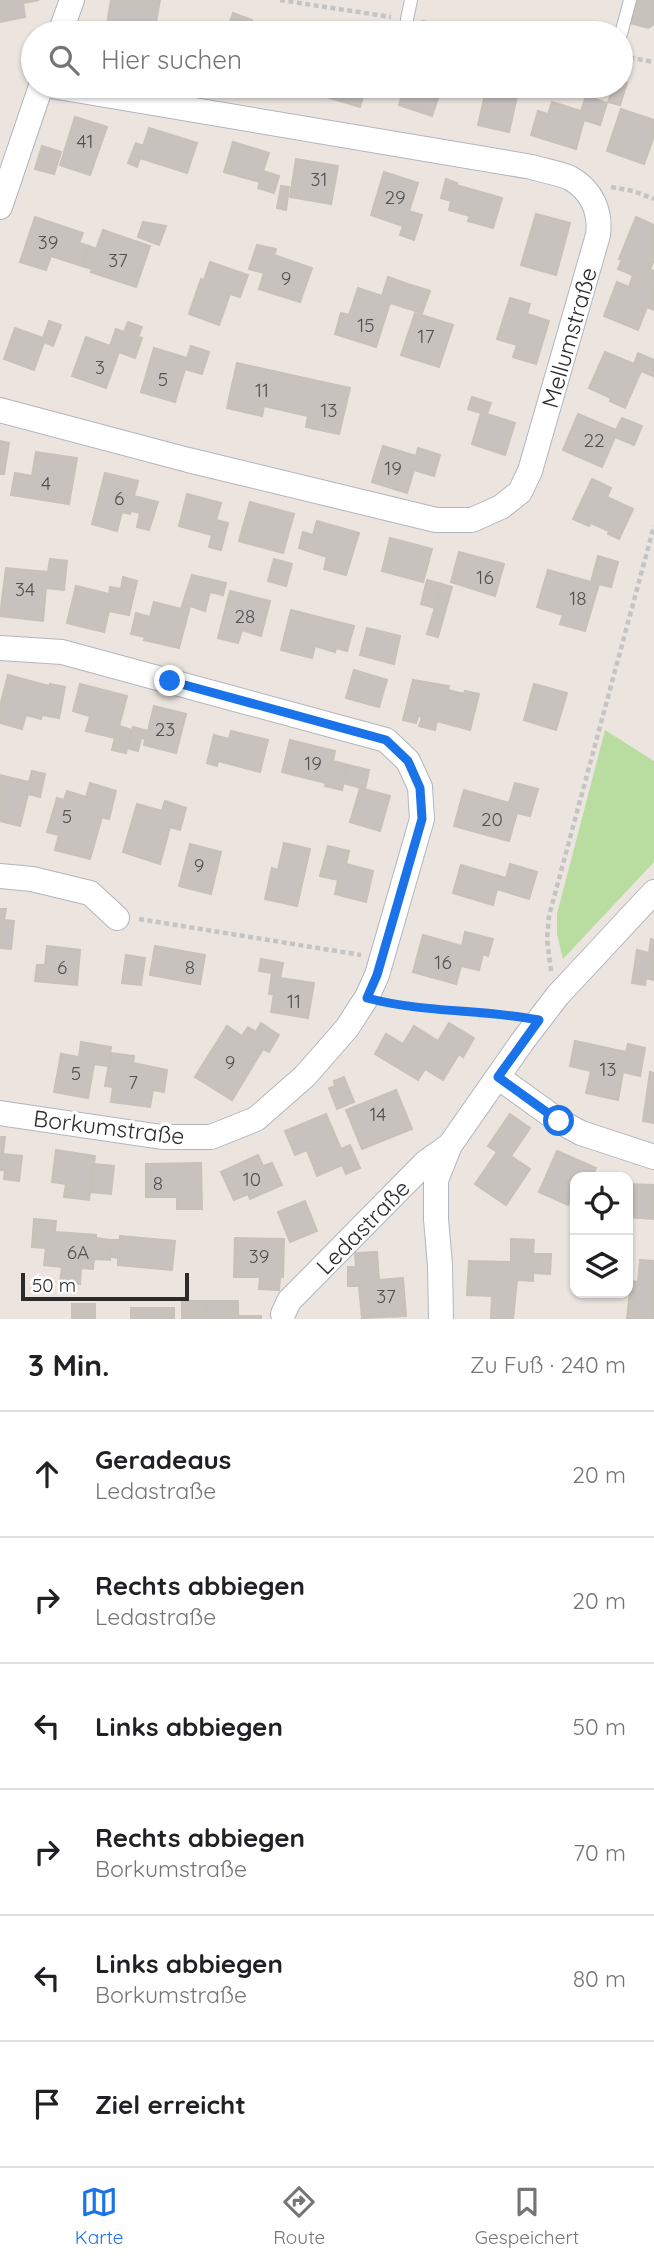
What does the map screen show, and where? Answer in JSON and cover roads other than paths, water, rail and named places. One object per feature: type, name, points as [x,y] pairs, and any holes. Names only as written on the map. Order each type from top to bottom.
[{"type":"street","points":[[64,21],[72,0]]},
{"type":"street","points":[[0,207],[37,98]]},
{"type":"street","name":"Mellumstraße","points":[[0,410],[188,460],[436,520],[472,520],[501,507],[520,492],[530,471],[598,235],[598,210],[585,191],[570,178],[532,167],[123,98]]},
{"type":"street","name":"Borkumstraße","points":[[0,648],[62,652],[386,740],[408,761],[420,788],[422,819],[377,975],[367,998],[347,1028],[305,1076],[256,1119],[211,1137],[162,1137],[0,1114]]},
{"type":"street","points":[[0,876],[32,879],[90,893],[117,918]]},
{"type":"street","name":"Ledastraße","points":[[441,1319],[436,1180],[450,1145],[558,995],[654,892]]},
{"type":"street","points":[[498,1077],[580,1133],[654,1157]]},
{"type":"street","name":"Ledastraße","points":[[283,1314],[289,1301],[416,1172],[450,1145]]},
{"type":"lane","points":[[407,19],[411,0]]},
{"type":"lane","points":[[624,21],[630,0]]}]
